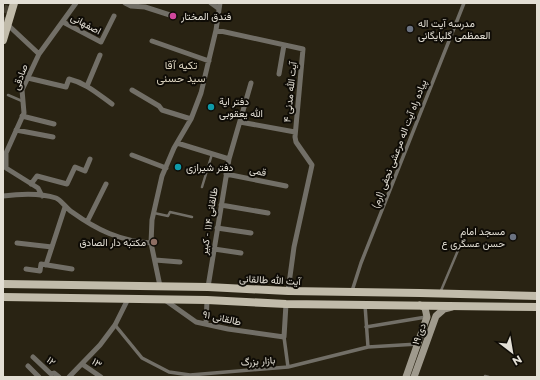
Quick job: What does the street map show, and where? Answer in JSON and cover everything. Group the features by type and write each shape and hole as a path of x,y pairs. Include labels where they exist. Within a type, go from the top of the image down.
{"main road":[{"path":"3,40 14,3"},
{"name":"آیت الله طالقانی","path":"3,284 208,287 288,292 440,293 537,296"},
{"path":"3,297 207,300 286,304 537,307"},
{"name":"۱۹ دی","path":"406,377 427,317 425,308 420,305"},
{"name":"۱۹ دی","path":"414,377 436,316 444,309 454,306"}],"street":[{"name":"صادقی","path":"42,196 38,188 6,168 6,153 24,113 22,90 39,54 76,3"},
{"path":"125,3 131,6 145,7 173,16"},
{"path":"160,286 151,243 152,220 162,176 177,143 191,119 201,93 216,30 219,5 211,3"},
{"name":"پیاده راه آیت اله مرعشی نجفی (ارم)","path":"352,292 361,263 464,3"},
{"name":"اصفهانی","path":"63,22 101,42 114,16"},
{"path":"8,25 39,54"},
{"path":"216,30 284,45 279,74"},
{"path":"152,40 209,61"},
{"name":"۴ آیت الله مدنی","path":"284,45 303,49 295,134"},
{"path":"87,86 100,55"},
{"path":"28,78 66,87 69,79 84,83 112,104"},
{"name":"طالقانی ۱۱۴ - کبیر","path":"208,287 229,159 251,83"},
{"path":"132,90 162,110 191,119"},
{"path":"22,116 54,124"},
{"path":"240,122 295,134 296,142 312,165 294,247 288,292"},
{"path":"16,130 52,137"},
{"path":"177,143 229,159"},
{"path":"132,155 166,168"},
{"path":"31,184 37,176 67,184 75,167 85,171 90,159"},
{"name":"قمی","path":"226,174 286,186"},
{"path":"87,222 106,184"},
{"path":"3,196 18,194 57,198 66,207 87,222 112,235 126,240 151,243"},
{"path":"221,205 268,213"},
{"path":"46,265 66,207"},
{"path":"217,228 250,233"},
{"path":"17,243 52,247"},
{"path":"214,249 241,253"},
{"path":"155,260 180,262"},
{"path":"26,269 40,271 41,264 72,270"},
{"path":"69,377 100,345 116,325 128,299"},
{"name":"طالقانی ۹۱","path":"162,299 196,322 228,329 284,337"},
{"path":"206,324 207,300"},
{"path":"286,304 284,337 288,367"},
{"path":"365,305 368,347"},
{"path":"366,327 427,317"},
{"name":"بازار بزرگ","path":"116,325 142,358 169,372 190,375 288,367 368,347 418,344"},
{"name":"۱۲","path":"33,357 51,374 54,373 59,377"},
{"name":"۱۳","path":"82,364 101,377"},
{"path":"28,366 39,377"}],"lane":[{"path":"8,96 22,101"},
{"path":"202,187 212,154"},
{"path":"154,213 168,216 170,212 192,217"},
{"path":"440,293 459,248"},
{"path":"485,376 489,377"}],"tunnel":[{"path":"3,25 10,3"}],"place":[{"name":"فندق المختار","path":"173,16"},
{"name":"مدرسه آیت اله العمظمی گلپایگانی","path":"410,29"},
{"name":"دفتر ایة الله یعقوبی","path":"211,107"},
{"name":"دفتر شیرازی","path":"178,167"},
{"name":"مسجد امام حسن عسگری ع","path":"513,237"},
{"name":"مکتبه دار الصادق","path":"154,242"}],"district":[{"name":"تکیه آقا سید حسنی","path":"181,71"}]}
